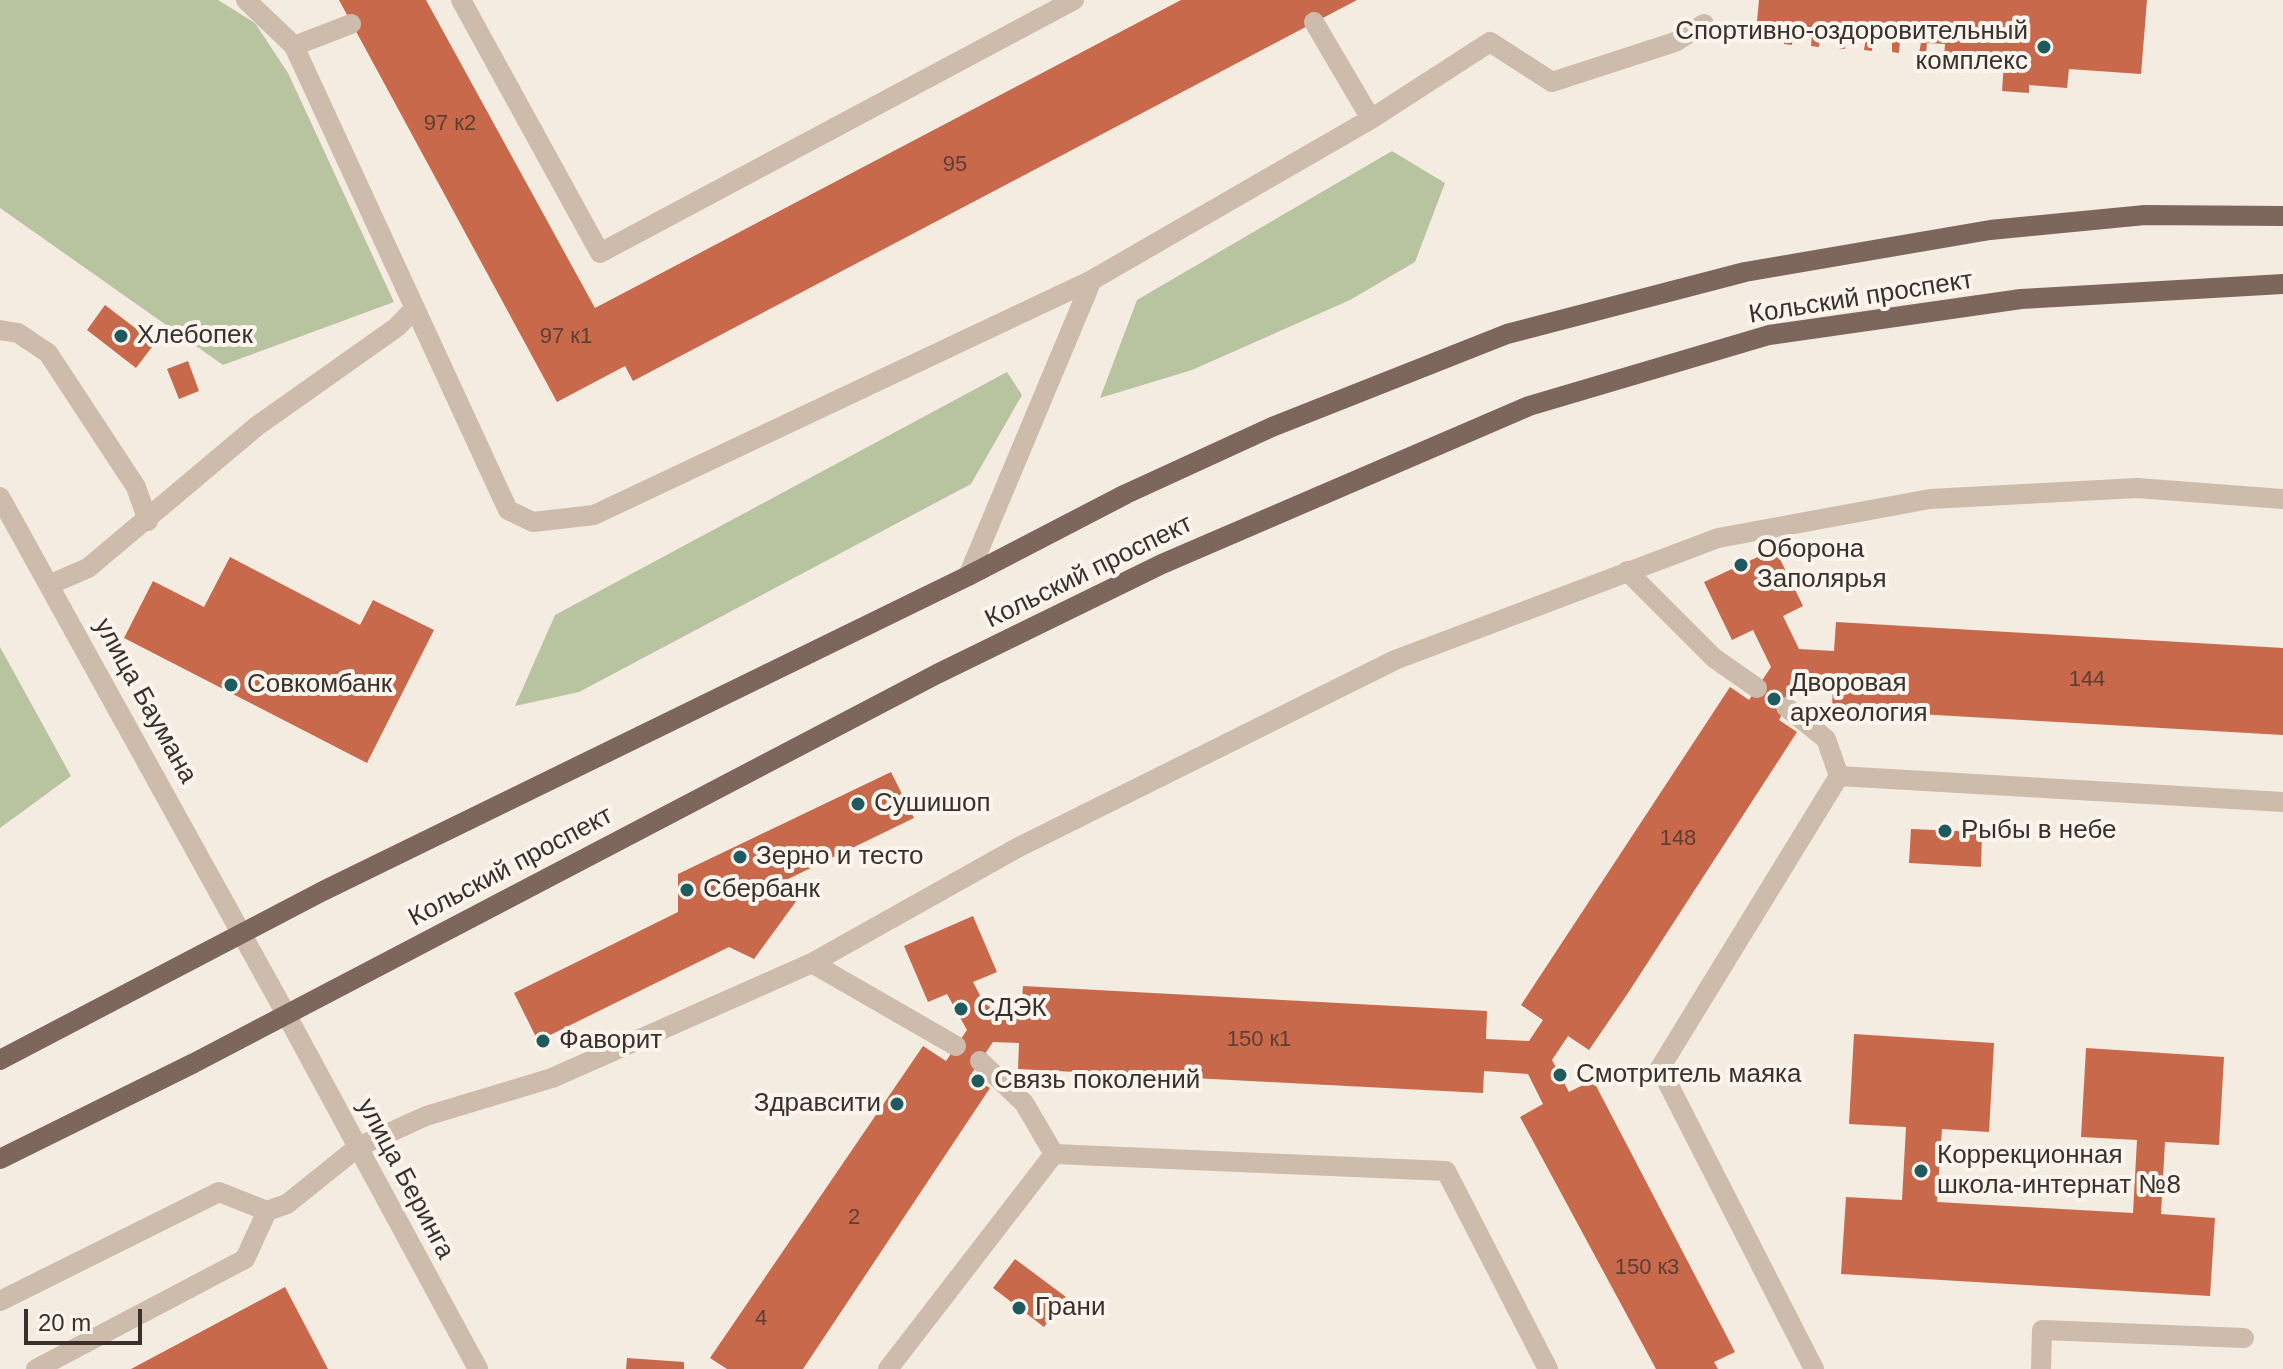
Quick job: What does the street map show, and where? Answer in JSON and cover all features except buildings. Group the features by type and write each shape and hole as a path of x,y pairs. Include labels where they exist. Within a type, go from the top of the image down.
{"main road":[{"name":"Кольский проспект","path":"0,1060 242,932 968,576 1126,494 1272,427 1507,334 1745,272 1990,230 2145,215 2283,216"},
{"name":"Кольский проспект","path":"0,1159 286,1014 909,689 1148,570 1529,406 1769,335 2021,299 2283,284"}],"street":[{"path":"246,0 294,46 508,510 533,522 594,515 1092,280 1371,119 1490,42 1552,82 1675,42 1704,24"},
{"path":"461,0 600,253 1074,0"},
{"path":"1314,22 1371,119"},
{"path":"294,46 351,24"},
{"path":"968,576 1092,280"},
{"path":"51,584 88,568 148,521 191,479 257,426 397,327 415,308"},
{"path":"0,330 18,333 48,353 136,487 148,521"},
{"path":"0,1301 219,1192 267,1211 287,1204 358,1147 426,1116 552,1078 812,963 1017,848 1395,660 1718,538 1930,499 2137,488 2283,499"},
{"name":"улица Баумана","path":"0,497 51,584 286,1014"},
{"path":"1627,571 1714,658 1757,688"},
{"path":"1786,707 1826,739 1839,776"},
{"path":"1839,776 2283,802"},
{"path":"1814,1369 1660,1068 1839,776"},
{"path":"812,963 956,1046"},
{"name":"улица Беринга","path":"286,1014 478,1369"},
{"path":"980,1061 1024,1103 1054,1154"},
{"path":"888,1369 1054,1154"},
{"path":"1054,1154 1446,1171 1548,1369"},
{"path":"36,1369 245,1259 267,1211"},
{"path":"2041,1369 2042,1330 2244,1338"}],"green space":[{"path":"0,0 218,0 255,23 288,73 394,302 223,365 0,208"},
{"path":"1392,151 1445,183 1415,262 1350,300 1192,370 1100,398 1137,300"},
{"path":"1007,372 1022,395 971,484 579,692 515,706 555,615"},
{"path":"0,647 71,776 0,828"}],"place":[{"name":"Спортивно-оздоровительный комплекс","path":"2044,47"},
{"name":"Хлебопек","path":"121,336"},
{"name":"Оборона Заполярья","path":"1741,565"},
{"name":"Совкомбанк","path":"231,685"},
{"name":"Дворовая археология","path":"1774,699"},
{"name":"Сушишоп","path":"858,804"},
{"name":"Рыбы в небе","path":"1945,831"},
{"name":"Зерно и тесто","path":"740,857"},
{"name":"Сбербанк","path":"687,890"},
{"name":"СДЭК","path":"961,1009"},
{"name":"Фаворит","path":"543,1041"},
{"name":"Смотритель маяка","path":"1560,1075"},
{"name":"Связь поколений","path":"978,1081"},
{"name":"Здравсити","path":"897,1104"},
{"name":"Коррекционная школа-интернат №8","path":"1921,1171"},
{"name":"Грани","path":"1019,1308"}]}
